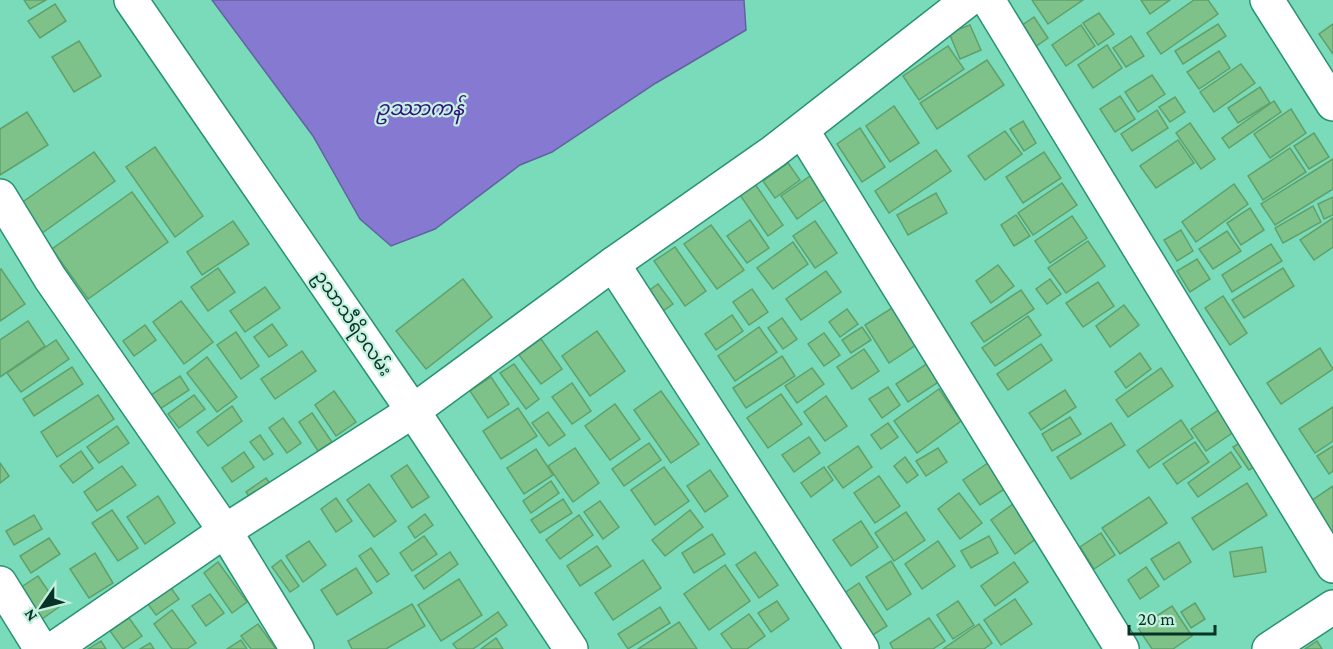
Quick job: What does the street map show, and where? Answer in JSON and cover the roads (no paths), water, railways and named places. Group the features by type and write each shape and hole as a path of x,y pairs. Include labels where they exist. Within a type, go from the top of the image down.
{"street":[{"name":"ဥသာသီရိ၁လမ်း","path":"131,0 413,411 572,649"},
{"path":"53,649 225,531 413,411 613,264 802,130 968,0"},
{"path":"988,0 1333,566"},
{"path":"1267,0 1333,104"},
{"path":"802,130 1122,649"},
{"path":"0,196 50,278 225,531 297,649"},
{"path":"613,264 862,649"},
{"path":"0,583 41,649"},
{"path":"1269,649 1333,607"}],"water":[{"name":"ဥဿာကန်","path":"212,0 744,0 746,30 656,83 552,152 520,165 435,229 391,246 360,219 313,136"}]}
